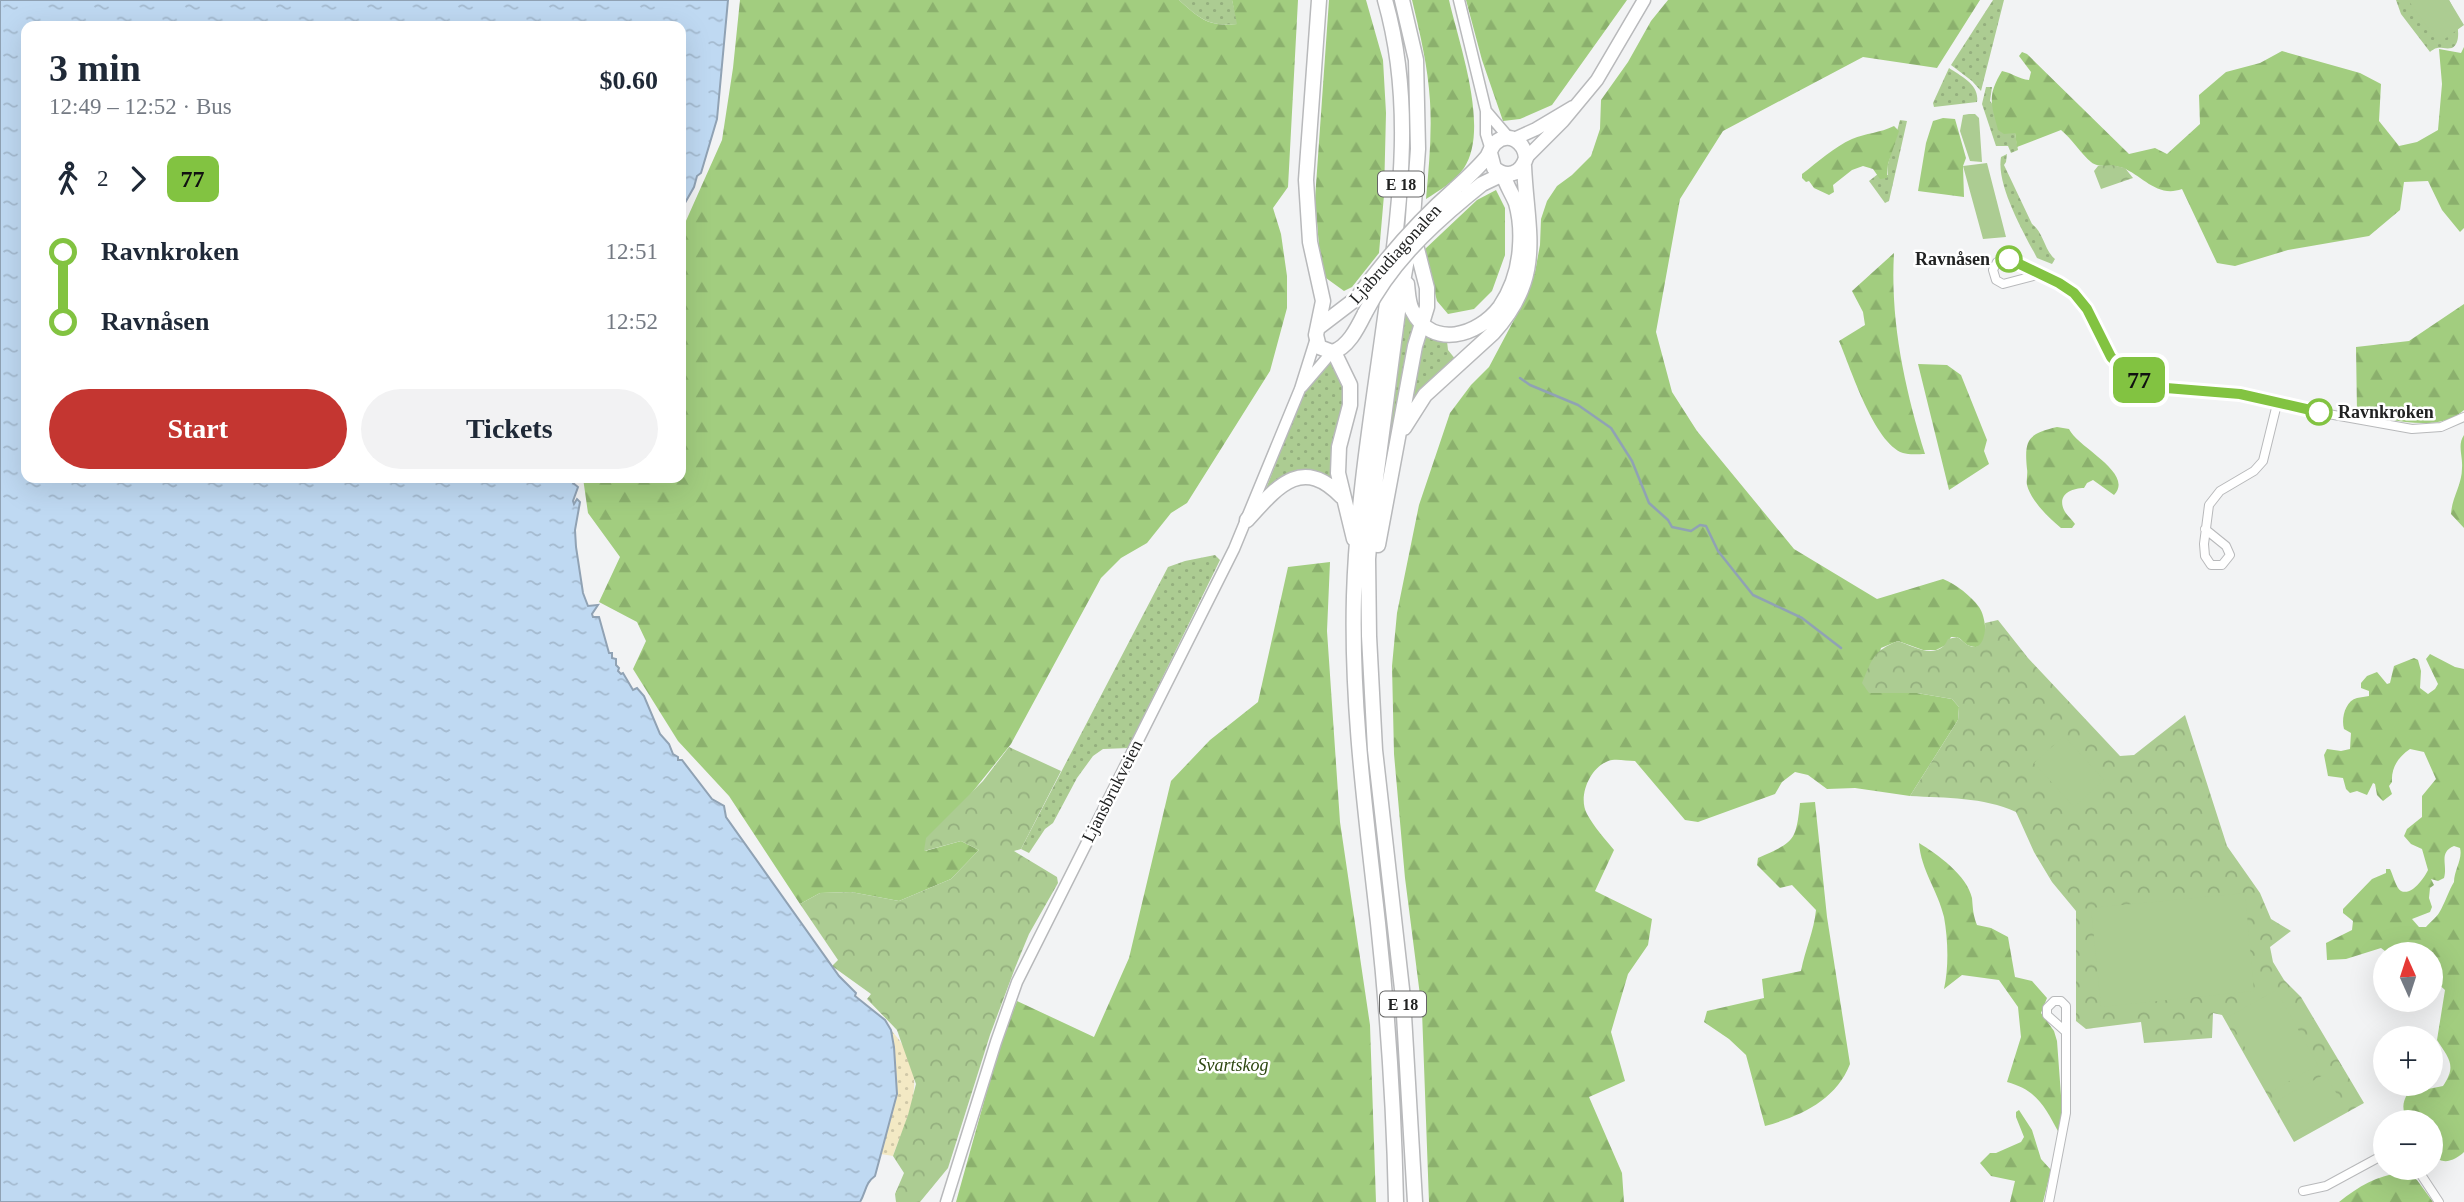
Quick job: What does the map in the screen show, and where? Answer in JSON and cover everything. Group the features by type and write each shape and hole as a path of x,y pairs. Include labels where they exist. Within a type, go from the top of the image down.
{"highway":[{"path":"1319,0 1306,180 1310,242 1323,301 1321,329"},
{"name":"E 18","path":"1385,0 1402,85 1403,171 1365,464 1353,630 1356,714 1385,999 1396,1202"},
{"name":"E 18","path":"1402,0 1416,60 1419,112 1412,231 1399,304 1369,544 1372,712 1403,998 1415,1202"},
{"name":"E 18","path":"1398,443 1411,415 1425,395 1493,333 1518,296 1530,247 1524,146 1511,138 1496,142 1490,151"},
{"path":"1422,324 1437,334 1451,336 1467,333 1490,317 1507,294 1518,261 1520,233 1516,204 1503,174 1494,168 1490,151"},
{"name":"Ljabrudiagonalen","path":"1337,349 1365,313 1383,282 1460,193 1490,151"},
{"name":"E 18","path":"1503,174 1515,173 1525,162"},
{"name":"Ljabrudiagonalen","path":"1321,329 1357,298 1372,275 1405,236 1460,193 1503,174"},
{"name":"E 18","path":"1370,605 1383,510 1415,346 1428,297 1412,231"},
{"name":"E 18","path":"1406,276 1410,304 1422,324"},
{"name":"E 18","path":"1335,322 1343,327 1346,334 1337,349 1323,350 1321,329 1335,322"},
{"name":"E 18","path":"1337,349 1350,385 1350,405 1341,435 1338,460 1342,497 1357,547"},
{"path":"1247,520 1270,494 1286,481 1295,478 1305,476 1321,480 1332,486 1342,497"}],"main road":[{"path":"1459,0 1486,111 1486,134 1490,151"},
{"path":"1525,162 1605,68 1644,0"},
{"path":"1486,111 1511,138 1535,129 1576,105"},
{"name":"Ljansbrukveien","path":"946,1202 974,1108 1017,982 1230,557 1300,389 1321,329"},
{"name":"Ljansbrukveien","path":"1300,389 1337,349"}],"street":[{"path":"2041,274 2003,284 1996,280 1993,270 1997,262 2009,259 2041,274 2059,283 2087,309 2106,350 2119,367 2135,379 2166,388 2240,394 2277,404 2412,429 2441,427 2464,417"},
{"path":"2206,529 2207,510 2213,498 2254,471 2263,461 2277,404"},
{"path":"2049,1202 2066,1119 2068,1087 2065,1031"},
{"path":"2303,1191 2326,1186 2373,1161"},
{"path":"2425,1180 2439,1202"}],"green space":[{"path":"740,0 1179,0 1205,20 1227,25 1237,24 1232,0 1298,0 1288,187 1273,208 1281,234 1287,276 1287,308 1270,371 1187,503 1171,513 1147,543 1121,558 1101,578 1011,744 925,851 961,841 979,850 951,879 899,901 851,892 820,893 800,904 729,796 678,741 633,669 646,641 637,622 599,602 620,557 588,513 584,483 686,483 686,221 722,140"},
{"path":"1179,0 1232,0 1238,24 1212,23"},
{"path":"1329,0 1366,0 1383,60 1386,113 1379,253 1352,287 1344,291 1326,278 1320,258 1315,199"},
{"path":"1412,0 1449,0 1465,62 1473,109 1471,151 1464,168 1451,182 1426,199 1430,101 1426,63"},
{"path":"1466,0 1627,0 1552,105 1520,119 1503,121 1482,60"},
{"path":"1668,0 1980,0 1937,68 1863,57 1723,131 1680,199 1656,332 1672,392 1697,431 1794,549 1877,599 1943,579 1948,581 1979,607 1984,618 1984,640 1982,645 1977,647 1968,645 1957,637 1951,637 1946,645 1936,650 1923,650 1898,641 1881,648 1869,693 1917,693 1952,699 1959,707 1958,720 1910,796 1855,788 1827,789 1808,775 1795,772 1782,782 1775,794 1698,822 1685,820 1635,761 1612,760 1604,763 1592,774 1585,790 1584,807 1593,824 1614,850 1595,891 1652,919 1648,945 1628,974 1611,1032 1625,1081 1589,1097 1622,1173 1624,1202 1429,1202 1422,1011 1405,878 1394,754 1392,666 1397,613 1419,505 1450,413 1489,367 1524,301 1535,272 1541,219 1547,201 1557,186 1591,156 1600,129 1601,100 1628,62 1651,21"},
{"path":"1993,0 2004,0 1981,91 1951,65"},
{"path":"2396,0 2449,0 2458,26 2456,45 2452,48 2436,48 2430,52 2401,14"},
{"path":"2408,0 2449,0 2464,25 2439,43"},
{"path":"2464,47 2464,228 2460,232 2442,210 2428,181 2404,182 2400,210 2369,236 2288,250 2235,266 2217,263 2182,189 2165,191 2123,168 2094,164 2061,130 2017,147 2015,133 2004,134 1998,130 1992,106 1994,87 2002,71 2029,80 2031,72 2019,56 2022,52 2129,154 2155,148 2167,154 2200,124 2199,95 2226,72 2260,63 2282,51 2360,73 2381,84 2379,121 2399,146 2417,142 2438,130 2442,84 2439,49 2461,53"},
{"path":"1949,68 1973,86 1977,102 1934,107 1933,103"},
{"path":"1986,87 1992,87 1990,101 2015,133 2018,150 2011,153 2008,146 1996,146 1982,104"},
{"path":"1975,114 1979,118 1982,162 1970,161 1960,131 1963,115"},
{"path":"1955,119 1966,158 1963,166 1964,197 1918,191 1926,143 1933,121"},
{"path":"1900,120 1907,121 1889,201 1885,203 1869,181 1878,174 1888,175 1888,164"},
{"path":"1894,126 1899,131 1888,164 1887,178 1880,179 1873,169 1863,166 1852,170 1833,185 1834,192 1829,195 1802,178 1802,174 1845,142"},
{"path":"2007,154 2004,165 2032,224 2055,259 2052,264 2037,258 2012,209 2001,168 2001,157"},
{"path":"1987,163 2006,237 1983,239 1963,166"},
{"path":"2098,166 2125,168 2133,178 2101,189 2094,171"},
{"path":"1496,190 1505,208 1505,255 1492,291 1474,309 1448,314 1437,301 1424,250 1477,200"},
{"path":"1894,253 1894,304 1900,355 1925,454 1903,453 1882,435 1865,404 1839,341 1865,325 1863,312 1852,291"},
{"path":"2464,304 2464,410 2453,417 2427,423 2397,421 2357,412 2356,347 2409,341"},
{"path":"1403,306 1417,326 1384,467"},
{"path":"1422,331 1447,341 1448,350 1456,360 1409,408"},
{"path":"1329,362 1339,371 1346,392 1334,481 1322,475 1265,491 1306,388"},
{"path":"1918,364 1947,365 1961,375 1987,440 1984,451 1989,464 1949,490"},
{"path":"2057,427 2069,429 2117,478 2118,487 2114,495 2093,480 2084,488 2066,493 2062,505 2075,524 2072,528 2061,528 2051,519 2036,503 2027,485 2026,451 2030,439 2040,432"},
{"path":"2464,435 2464,528 2451,514 2462,474 2461,447"},
{"path":"1215,555 1220,560 1128,748 1103,749 1093,756 1077,778 1053,823 1045,829 1029,853 1021,849 1168,567"},
{"name":"Svartskog","path":"1330,562 1327,631 1340,822 1370,1025 1376,1202 956,1202 998,1051 1017,1001 1094,1037 1129,958 1171,781 1210,740 1258,702 1288,567"},
{"path":"1998,620 2028,658 2120,756 2134,755 2185,715 2227,846 2260,893 2271,919 2291,931 2270,947 2273,962 2284,980 2301,997 2364,1103 2294,1142 2222,1015 2213,1013 2212,1038 2144,1043 2141,1022 2086,1029 2076,1021 2076,911 2052,882 2034,852 2016,812 1991,803 1910,796 1958,720 1959,707 1952,699 1917,693 1869,693 1862,683 1878,652 1898,641 1932,651 1944,646 1948,639 1957,637 1971,647 1976,647 1984,637 1985,623"},
{"path":"2430,654 2464,669 2464,1152 2454,1159 2443,1161 2443,1110 2403,1110 2403,1107 2406,1096 2443,1096 2443,1086 2450,1073 2450,1062 2443,1049 2443,1026 2439,1026 2445,990 2443,942 2373,942 2373,951 2346,959 2327,960 2326,943 2352,930 2353,921 2343,913 2343,909 2372,879 2390,869 2398,887 2405,892 2417,885 2428,870 2422,849 2411,844 2404,836 2407,829 2422,817 2422,796 2436,779 2424,752 2410,749 2396,763 2389,786 2392,794 2383,801 2377,795 2373,783 2367,795 2357,791 2350,793 2343,778 2328,776 2324,755 2327,749 2350,749 2351,733 2344,729 2343,720 2349,703 2369,696 2369,691 2361,688 2361,683 2367,676 2377,672 2387,684 2390,683 2394,666 2414,658 2418,660 2421,671 2420,688 2428,694 2435,689 2438,684 2426,659","holes":["2454,846 2460,848 2454,882 2441,909 2426,927 2419,927 2412,919 2430,912 2430,888 2434,885 2431,879 2438,881 2444,878 2446,852"]},
{"path":"2064,736 2104,780 2074,807 2034,763"},
{"path":"1009,747 1061,771 1021,849 1014,851 1057,877 1058,883 1029,934 1015,968 990,1035 948,1168 920,1202 896,1202 895,1194 904,1173 893,1156 916,1084 897,1030 867,999 871,994 832,966 838,960 800,904 820,893 851,892 899,901 951,879 979,850 961,841 924,851 926,838 983,781"},
{"path":"1815,802 1827,917 1850,1064 1836,1087 1816,1105 1765,1126 1746,1055 1704,1022 1707,1011 1764,998 1762,979 1801,971 1816,910 1792,885 1780,888 1757,865 1758,858 1791,839 1797,826 1800,803"},
{"path":"1919,843 1942,859 1964,881 1972,898 1977,925 1991,928 2008,937 2015,977 2032,981 2047,998 2041,1013 2054,1031 2057,1041 2062,1109 2059,1133 2033,1095 2007,1082 2021,1037 2018,1007 1999,980 1962,975 1944,989 1947,953 1944,917 1923,862"},
{"path":"2245,893 2254,991 2101,1007 2091,908"},
{"path":"2276,990 2318,1065 2270,1092 2228,1017"},
{"path":"2325,1074 2345,1108 2294,1137 2275,1102"},
{"path":"2019,1110 2032,1130 2041,1159 2051,1170 2043,1202 2010,1202 2015,1181 1991,1176 1980,1163 1990,1153 2021,1142 2024,1137 2016,1117"},
{"path":"2417,1180 2433,1202 2339,1202 2368,1182"}],"sand":[{"path":"891,1030 911,1062 914,1077 911,1107 893,1156 881,1154 897,1094"}],"water":[{"path":"0,0 728,0 717,119 701,173 697,176 686,201 686,21 21,21 21,483 573,483 578,487 573,501 574,504 577,499 580,502 575,530 583,593 588,606 598,605 592,614 593,617 599,617 609,653 616,659 618,671 623,673 633,690 637,688 644,696 660,734 673,754 678,760 682,760 712,799 724,806 726,817 839,976 856,993 855,996 885,1020 891,1030 897,1094 875,1176 867,1185 860,1202 0,1202"}],"waterway":[{"path":"1520,378 1530,385 1578,405 1611,428 1632,461 1649,503 1672,527 1691,531 1700,525 1706,526 1718,551 1753,595 1802,618 1841,648"}],"bus line":[{"name":"77","path":"2009,259 2074,293 2087,309 2115,363 2141,382 2166,388 2240,394 2319,412"}],"place":[{"name":"Ravnåsen","path":"2009,259"},
{"name":"Ravnkroken","path":"2319,412"}]}
